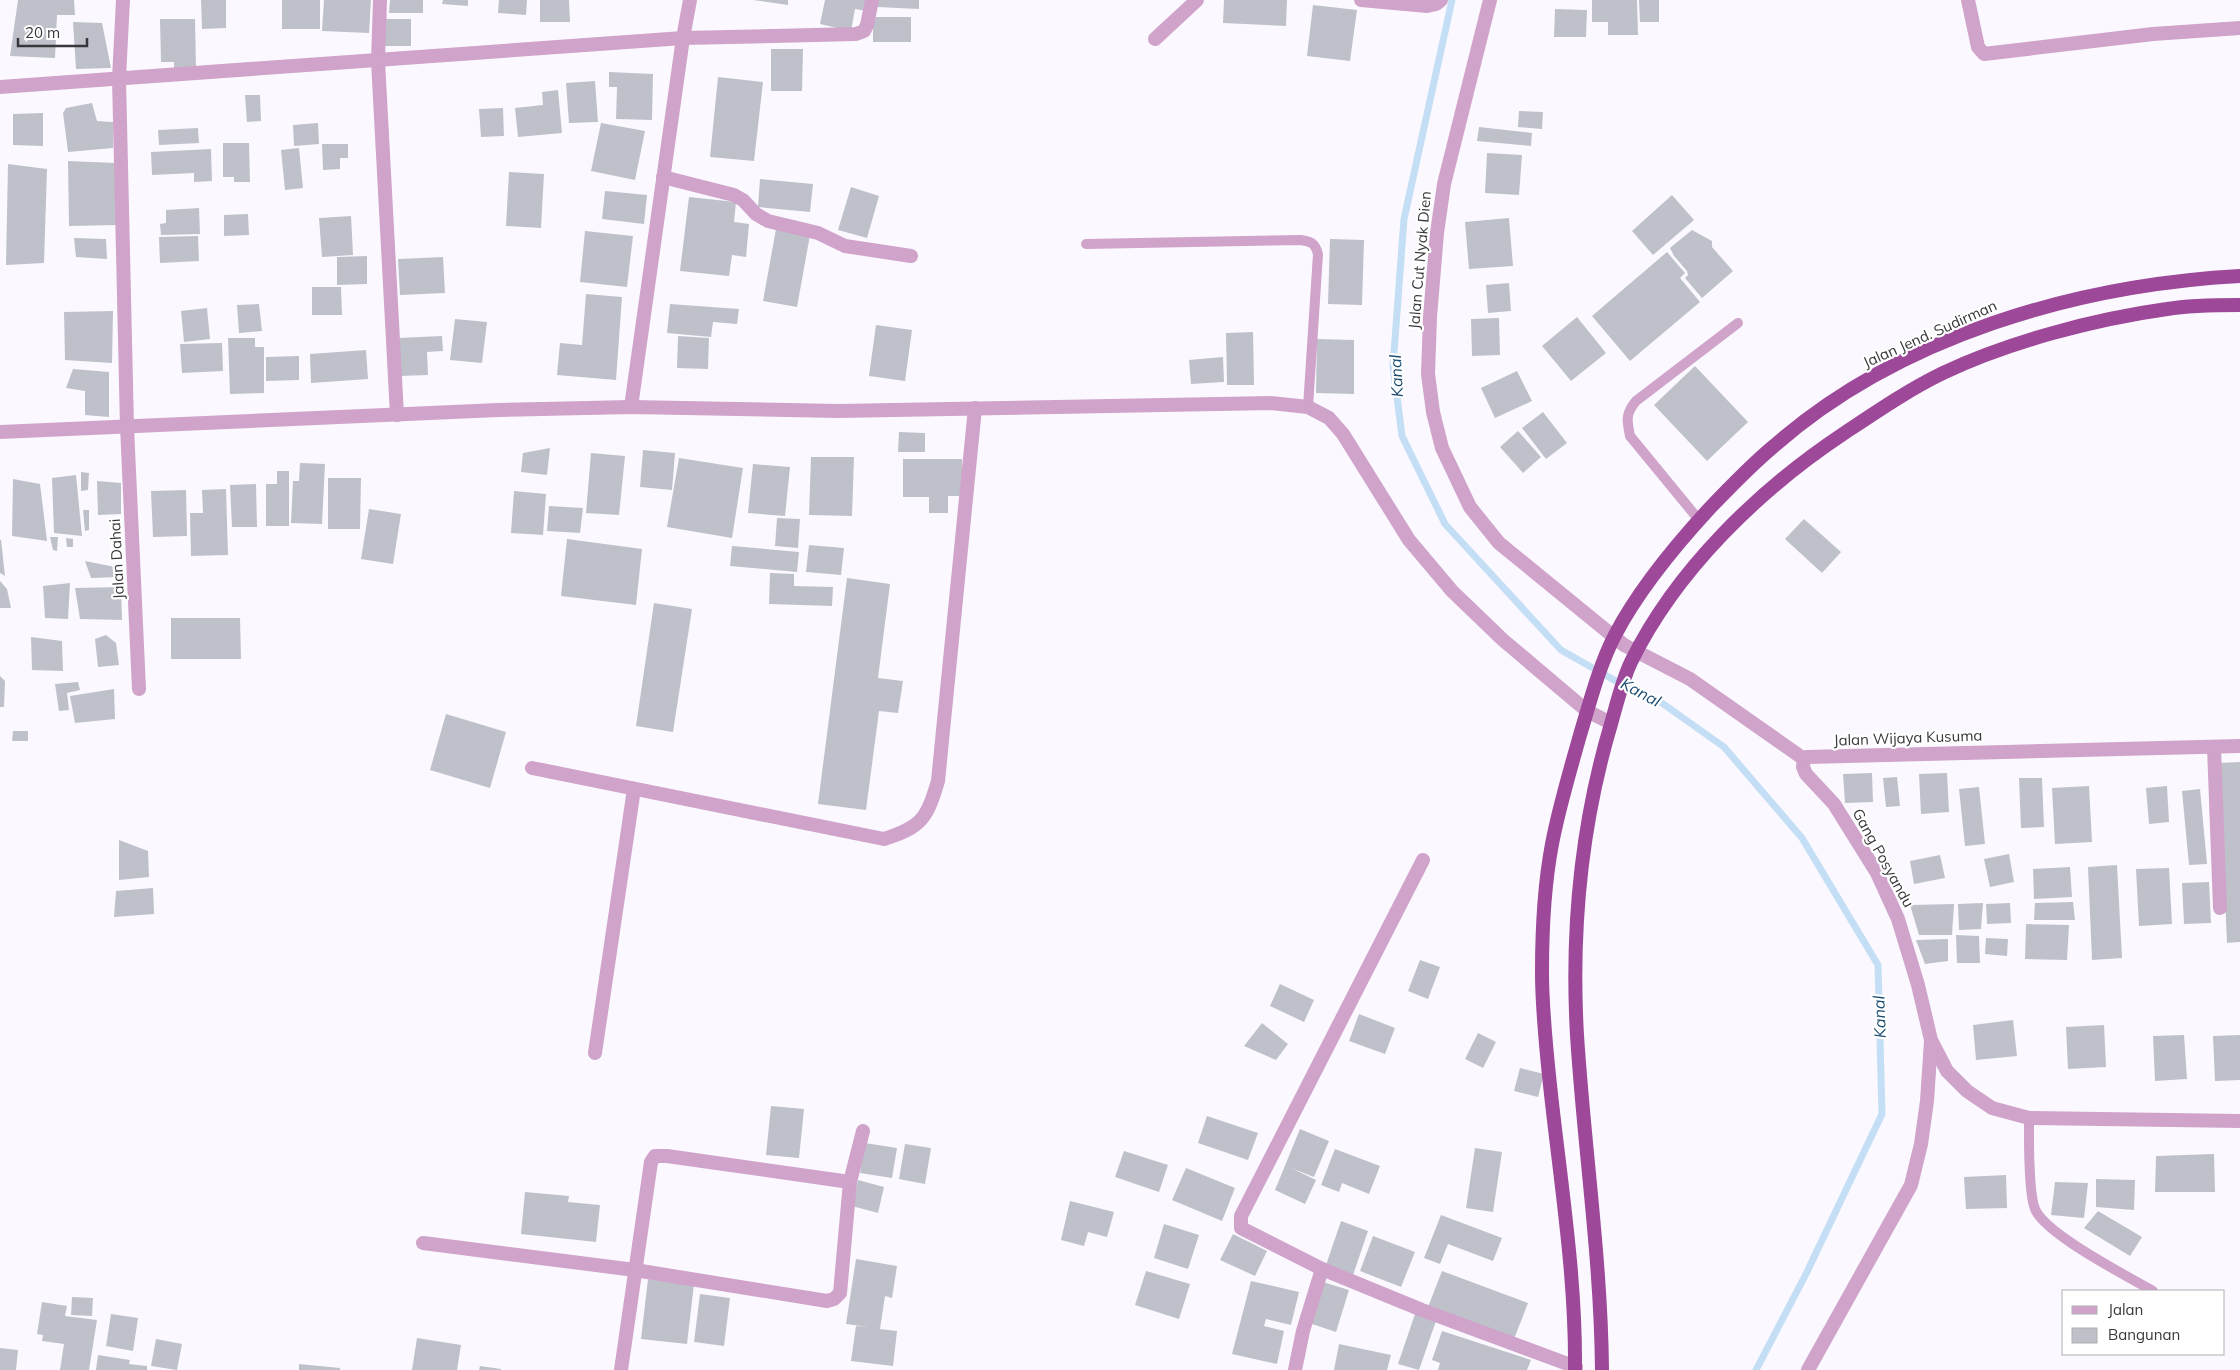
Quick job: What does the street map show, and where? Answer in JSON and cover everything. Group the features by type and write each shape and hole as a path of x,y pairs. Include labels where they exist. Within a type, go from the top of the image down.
{"highway":[{"name":"Jalan Jend. Sudirman","path":"1575,1368 1572,1293 1545,1036 1542,973 1545,898 1552,847 1564,795 1587,711 1613,637 1654,573 1732,485 1775,444 1824,407 1865,382 1950,340 2020,313 2114,290 2161,283 2240,276"},
{"path":"1602,1370 1599,1290 1577,1033 1577,912 1582,858 1599,762 1629,665 1637,650 1662,611 1693,570 1725,532 1763,494 1814,454 1893,400 1945,372 2010,347 2073,328 2168,308 2240,304"}],"street":[{"name":"Jalan Dahai","path":"123,0 119,78 127,427 138,689"},
{"path":"380,0 378,61 397,415"},
{"path":"631,407 682,38 690,0"},
{"path":"0,87 682,38 856,34 864,31 867,25 872,0"},
{"path":"1155,39 1197,0"},
{"path":"1361,0 1427,6 1436,4 1441,0"},
{"name":"Jalan Cut Nyak Dien","path":"1490,0 1464,100 1440,206 1430,317 1428,374 1433,412 1442,448 1470,506 1499,542 1613,637"},
{"path":"1968,0 1978,47 1984,54 2153,34 2240,28"},
{"path":"663,177 734,195 743,200 756,214 768,221 818,233 845,246 911,256"},
{"path":"0,432 631,407 839,411 1271,403 1308,407 1328,418 1343,434 1409,540 1452,590 1503,640 1587,711 1611,723"},
{"path":"532,768 884,839 908,831 923,818 931,804 938,781 975,408"},
{"path":"1613,637 1697,683 1804,759"},
{"name":"Jalan Wijaya Kusuma","path":"1804,759 1807,757 2240,746"},
{"path":"2214,747 2220,908"},
{"name":"Gang Posyandu","path":"1804,759 1803,767 1806,774 1834,804 1854,835 1877,873 1898,919 1918,985 1931,1040"},
{"path":"595,1053 634,789"},
{"path":"1423,860 1240,1222 1241,1228 1322,1269 1422,1310 1575,1368"},
{"path":"1931,1040 1947,1071 1967,1091 1992,1108 2028,1118 2240,1121"},
{"path":"1808,1370 1911,1185 1921,1144 1927,1101 1931,1040"},
{"path":"423,1243 635,1270 827,1301 834,1299 840,1293 850,1182 863,1131"},
{"path":"621,1370 651,1162 655,1156 667,1156 850,1182"},
{"path":"1294,1370 1303,1331 1322,1269"}],"lane":[{"path":"1086,244 1301,240 1311,242 1316,246 1318,254 1308,407"},
{"path":"1699,520 1630,436 1627,422 1628,410 1636,401 1738,323"},
{"path":"2028,1118 2034,1209 2042,1220 2062,1236 2150,1290"}],"building":[{"path":"18,0 74,0 75,15 57,15 55,58 10,56"},
{"path":"201,0 226,0 226,28 202,29"},
{"path":"282,0 320,0 320,29 282,29"},
{"path":"324,0 371,0 369,33 322,31"},
{"path":"390,0 423,0 423,13 389,13"},
{"path":"443,0 468,0 468,6 442,4"},
{"path":"499,0 527,0 526,15 498,13"},
{"path":"540,0 569,0 570,22 540,22"},
{"path":"753,0 788,0 788,5"},
{"path":"825,0 869,0 867,11 855,9 851,31 820,24"},
{"path":"877,0 919,0 919,9 877,7"},
{"path":"1224,0 1287,0 1286,26 1223,23"},
{"path":"1592,0 1637,0 1638,35 1608,35 1608,22 1592,22"},
{"path":"1639,0 1659,0 1659,22 1640,22"},
{"path":"1313,5 1357,10 1350,61 1307,56"},
{"path":"1555,9 1587,10 1586,37 1554,37"},
{"path":"873,17 911,17 911,42 873,42"},
{"path":"160,19 195,19 196,68 174,69 174,62 161,62"},
{"path":"385,19 411,19 411,46 385,46"},
{"path":"73,22 102,23 111,68 76,69"},
{"path":"771,49 803,49 802,91 771,91"},
{"path":"609,72 653,74 652,120 616,119 617,87 609,87"},
{"path":"718,77 763,82 754,161 710,157"},
{"path":"595,81 598,122 569,123 566,83"},
{"path":"558,90 562,133 518,137 515,108 543,105 542,92"},
{"path":"245,95 260,95 261,121 247,122"},
{"path":"92,103 97,121 113,122 113,148 68,152 63,113 66,108"},
{"path":"503,108 504,136 481,137 479,109"},
{"path":"1519,111 1543,112 1542,129 1518,127"},
{"path":"43,113 43,146 13,145 13,114"},
{"path":"318,123 319,144 294,146 293,125"},
{"path":"601,123 645,131 635,180 591,171"},
{"path":"1479,127 1532,133 1531,146 1477,141"},
{"path":"198,128 199,143 159,145 158,130"},
{"path":"223,143 249,143 250,182 234,182 234,177 223,177"},
{"path":"322,144 348,144 348,158 340,158 340,169 323,170"},
{"path":"299,148 303,188 285,190 281,150"},
{"path":"211,149 212,181 194,182 194,173 152,175 151,152"},
{"path":"1487,153 1522,155 1519,195 1485,193"},
{"path":"68,161 116,163 117,225 69,226"},
{"path":"8,164 47,169 44,263 6,265"},
{"path":"509,172 544,174 541,228 506,226"},
{"path":"760,179 813,184 810,212 758,207"},
{"path":"851,187 879,196 867,238 838,230"},
{"path":"605,191 647,195 644,224 602,219"},
{"path":"1672,195 1694,220 1653,255 1632,231"},
{"path":"689,197 736,202 734,222 749,224 746,257 732,255 729,276 680,271"},
{"path":"199,208 200,234 161,235 160,224 166,223 166,210"},
{"path":"248,214 249,235 224,236 224,215"},
{"path":"351,216 353,255 322,257 319,218"},
{"path":"1509,218 1513,266 1469,269 1465,222"},
{"path":"776,229 810,235 797,307 763,301"},
{"path":"1692,230 1712,241 1712,247 1733,271 1702,298 1685,278 1688,275 1687,271 1674,256 1670,248"},
{"path":"585,231 633,236 627,287 580,282"},
{"path":"198,236 199,261 160,263 159,237"},
{"path":"74,238 106,239 107,259 76,257"},
{"path":"1330,239 1364,240 1362,305 1328,304"},
{"path":"1667,252 1685,273 1680,278 1700,302 1630,361 1592,316"},
{"path":"367,256 367,284 337,285 337,257"},
{"path":"443,257 445,293 400,295 398,259"},
{"path":"1509,283 1511,311 1488,313 1486,285"},
{"path":"312,287 341,287 342,315 312,315"},
{"path":"586,294 622,297 616,380 557,375 560,343 582,345"},
{"path":"259,304 262,331 239,333 237,305"},
{"path":"670,304 739,309 737,324 713,322 711,337 667,333"},
{"path":"207,308 210,339 184,342 181,311"},
{"path":"113,311 112,363 65,360 64,312"},
{"path":"1577,317 1606,353 1571,381 1542,346"},
{"path":"1499,318 1500,355 1472,356 1471,319"},
{"path":"455,319 487,322 482,363 450,360"},
{"path":"876,325 912,330 905,381 869,376"},
{"path":"1253,332 1254,385 1227,385 1226,333"},
{"path":"442,336 443,351 427,352 428,375 399,376 397,338"},
{"path":"678,336 709,338 708,369 677,368"},
{"path":"228,338 255,338 255,347 264,347 264,393 230,394"},
{"path":"1317,339 1354,340 1354,394 1316,393"},
{"path":"222,343 223,371 182,373 180,344"},
{"path":"366,350 368,379 311,383 310,354"},
{"path":"299,356 299,380 266,381 266,357"},
{"path":"1223,357 1224,382 1191,384 1189,360"},
{"path":"1695,366 1748,422 1707,461 1654,405"},
{"path":"73,369 109,372 109,417 85,415 85,391 66,388"},
{"path":"1517,371 1532,401 1495,418 1481,388"},
{"path":"1543,412 1567,443 1546,459 1522,428"},
{"path":"1518,431 1541,457 1523,473 1500,447"},
{"path":"899,432 925,433 925,452 898,452"},
{"path":"550,448 547,475 521,472 523,453"},
{"path":"643,450 675,453 672,490 640,487"},
{"path":"591,453 625,456 619,515 586,513"},
{"path":"811,457 854,457 852,516 809,515"},
{"path":"679,458 743,468 732,538 667,527"},
{"path":"903,459 962,459 962,496 948,496 948,513 929,513 929,497 903,497"},
{"path":"300,463 325,464 322,524 291,523 293,481 299,481"},
{"path":"753,464 790,467 785,516 748,513"},
{"path":"277,471 289,471 289,526 266,526 266,484 277,484"},
{"path":"81,472 89,473 88,490 81,491"},
{"path":"76,475 82,536 54,533 52,478"},
{"path":"328,478 361,478 360,529 328,529"},
{"path":"13,479 40,484 47,541 12,536"},
{"path":"97,481 121,483 121,514 98,515"},
{"path":"256,484 257,527 232,527 230,485"},
{"path":"226,489 228,555 191,556 190,513 203,513 202,490"},
{"path":"186,490 187,536 153,537 151,491"},
{"path":"514,491 546,494 543,535 511,533"},
{"path":"549,506 583,508 580,533 547,531"},
{"path":"369,509 401,514 393,564 361,559"},
{"path":"83,510 89,510 89,530 85,531"},
{"path":"777,518 800,519 798,548 775,546"},
{"path":"1804,519 1841,552 1822,573 1785,539"},
{"path":"50,537 58,537 57,551 53,550"},
{"path":"66,538 73,539 73,547 67,547"},
{"path":"567,539 642,549 636,605 561,596"},
{"path":"1,540 5,576 0,573"},
{"path":"809,545 844,548 841,575 806,572"},
{"path":"732,546 799,552 797,572 730,566"},
{"path":"85,561 115,567 120,577 91,578"},
{"path":"770,573 794,574 794,586 833,587 832,606 769,604"},
{"path":"847,578 890,584 878,678 903,681 898,713 879,711 866,810 818,804"},
{"path":"0,581 7,589 11,608 0,608"},
{"path":"70,583 68,619 45,618 43,586"},
{"path":"121,587 122,620 80,619 75,588"},
{"path":"654,603 692,609 673,732 636,726"},
{"path":"171,618 240,618 241,659 171,659"},
{"path":"106,635 116,643 119,665 98,667 95,639"},
{"path":"31,637 62,641 63,671 32,670"},
{"path":"0,676 5,681 4,707 0,707"},
{"path":"78,682 80,690 67,693 69,710 59,711 55,684"},
{"path":"114,689 115,719 75,723 70,696"},
{"path":"446,714 506,732 490,788 430,770"},
{"path":"13,731 28,731 28,741 12,741"},
{"path":"2240,762 2240,942 2227,943 2219,763"},
{"path":"1872,773 1873,802 1845,803 1843,774"},
{"path":"1947,773 1949,812 1921,814 1919,774"},
{"path":"1897,777 1900,806 1886,807 1883,778"},
{"path":"2019,778 2042,778 2044,827 2021,828"},
{"path":"2089,786 2092,842 2055,844 2052,788"},
{"path":"2167,786 2169,822 2149,824 2146,788"},
{"path":"1979,787 1985,844 1965,846 1959,789"},
{"path":"2200,789 2207,864 2189,865 2182,791"},
{"path":"119,840 148,851 149,877 119,880"},
{"path":"2009,854 2014,882 1990,887 1984,859"},
{"path":"1940,855 1945,878 1914,884 1910,861"},
{"path":"2117,865 2122,958 2092,960 2088,867"},
{"path":"2070,867 2072,897 2034,899 2033,869"},
{"path":"2169,868 2172,924 2139,926 2136,869"},
{"path":"2209,882 2211,923 2184,924 2182,883"},
{"path":"153,888 154,914 114,917 116,891"},
{"path":"2073,902 2075,920 2034,920 2035,903"},
{"path":"1983,903 1981,929 1959,930 1958,904"},
{"path":"2010,903 2011,923 1987,924 1986,904"},
{"path":"1954,904 1952,935 1919,935 1910,905"},
{"path":"2026,924 2069,925 2067,960 2025,959"},
{"path":"1956,935 1979,936 1980,963 1957,963"},
{"path":"1986,938 2008,939 2007,956 1985,954"},
{"path":"1948,939 1948,961 1925,964 1916,940"},
{"path":"1420,960 1440,967 1428,999 1408,991"},
{"path":"1280,984 1314,1000 1304,1022 1270,1006"},
{"path":"1359,1014 1395,1028 1385,1054 1349,1041"},
{"path":"2013,1020 2017,1056 1976,1060 1973,1025"},
{"path":"1262,1023 1288,1044 1276,1060 1244,1046"},
{"path":"2104,1025 2106,1067 2068,1069 2066,1027"},
{"path":"1478,1033 1496,1042 1483,1068 1465,1059"},
{"path":"2184,1035 2187,1079 2155,1081 2153,1036"},
{"path":"2240,1035 2240,1080 2215,1081 2213,1036"},
{"path":"1520,1068 1544,1074 1538,1097 1514,1091"},
{"path":"771,1106 804,1109 799,1158 766,1155"},
{"path":"1207,1116 1258,1133 1248,1160 1198,1143"},
{"path":"1300,1129 1329,1141 1314,1177 1291,1168 1316,1180 1305,1204 1275,1190"},
{"path":"865,1143 897,1148 892,1178 860,1173"},
{"path":"905,1144 931,1148 925,1184 899,1179"},
{"path":"1475,1148 1502,1152 1493,1212 1466,1208"},
{"path":"1335,1149 1380,1166 1369,1194 1342,1183 1339,1192 1321,1185"},
{"path":"1124,1151 1168,1165 1159,1192 1115,1177"},
{"path":"2214,1154 2215,1192 2155,1192 2156,1156"},
{"path":"1186,1168 1235,1188 1222,1221 1172,1200"},
{"path":"2006,1175 2007,1208 1966,1209 1964,1177"},
{"path":"2096,1179 2135,1180 2134,1210 2096,1207"},
{"path":"858,1180 884,1187 878,1213 852,1206"},
{"path":"2055,1182 2088,1183 2084,1218 2051,1215"},
{"path":"525,1192 569,1196 568,1202 600,1205 596,1242 521,1234"},
{"path":"1070,1201 1114,1212 1107,1237 1088,1232 1084,1246 1061,1240"},
{"path":"2098,1211 2142,1237 2130,1256 2084,1228"},
{"path":"1441,1215 1502,1238 1493,1261 1448,1244 1440,1264 1424,1258"},
{"path":"1341,1221 1368,1231 1353,1275 1326,1265"},
{"path":"1164,1224 1199,1235 1188,1269 1154,1258"},
{"path":"1233,1234 1267,1251 1255,1276 1220,1260"},
{"path":"1373,1236 1415,1252 1401,1287 1360,1271"},
{"path":"856,1259 897,1266 892,1298 885,1296 880,1329 897,1331 893,1366 851,1361 856,1326 868,1327 846,1324"},
{"path":"1146,1271 1190,1284 1179,1319 1135,1305"},
{"path":"1442,1271 1528,1303 1514,1339 1428,1307"},
{"path":"648,1279 694,1284 687,1344 641,1339"},
{"path":"1251,1281 1299,1292 1291,1325 1266,1319 1264,1326 1284,1331 1277,1364 1232,1354"},
{"path":"1323,1282 1349,1290 1336,1332 1309,1323"},
{"path":"700,1294 730,1298 724,1346 694,1342"},
{"path":"72,1297 93,1298 92,1316 71,1315"},
{"path":"42,1302 67,1306 65,1316 97,1320 89,1370 60,1370 64,1344 42,1341 43,1335 37,1334"},
{"path":"111,1314 138,1318 133,1351 106,1346"},
{"path":"1415,1314 1436,1321 1419,1370 1398,1364"},
{"path":"1442,1331 1531,1360 1527,1370 1438,1370 1440,1363 1432,1360"},
{"path":"417,1338 461,1345 457,1370 412,1370"},
{"path":"156,1339 182,1344 177,1370 151,1366"},
{"path":"1339,1344 1391,1355 1387,1370 1334,1370"},
{"path":"0,1348 18,1350 16,1370 0,1370"},
{"path":"98,1355 130,1360 129,1364 147,1366 147,1370 96,1370"},
{"path":"299,1364 340,1368 340,1370 299,1370"},
{"path":"480,1366 501,1369 501,1370 479,1370"}],"waterway":[{"name":"Kanal","path":"1452,0 1404,219 1393,366 1402,436 1445,524 1561,650 1614,680 1662,703 1724,747 1802,838 1878,965 1882,1114 1806,1274 1756,1370"}]}
